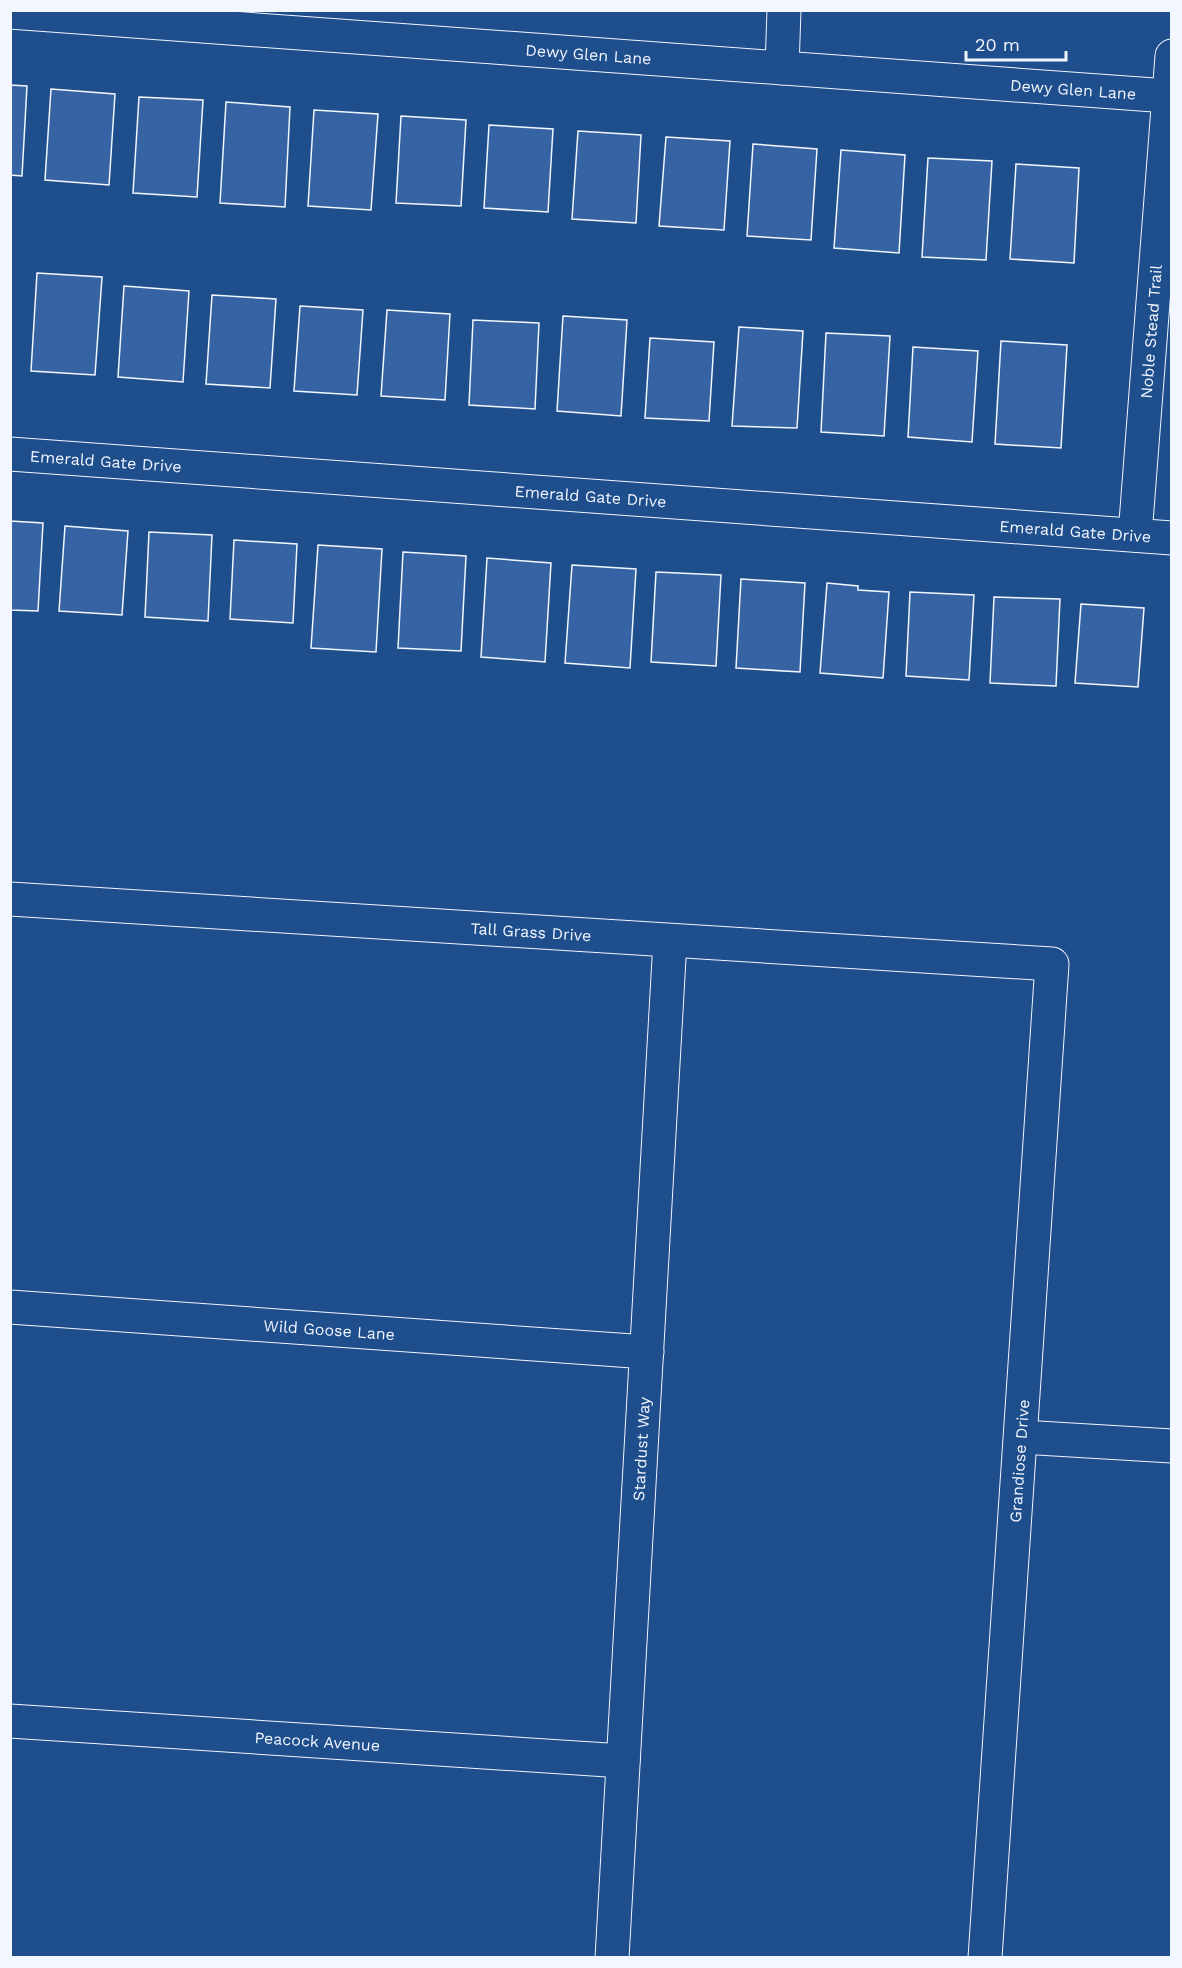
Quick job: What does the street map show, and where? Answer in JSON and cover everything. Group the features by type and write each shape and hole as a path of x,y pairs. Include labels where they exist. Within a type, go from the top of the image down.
{"street":[{"path":"782,68 784,10"},
{"name":"Dewy Glen Lane","path":"10,12 343,23 782,68 1168,96"},
{"name":"Noble Stead Trail","path":"1135,535 1172,56"},
{"name":"Emerald Gate Drive","path":"10,454 1172,538"},
{"name":"Tall Grass Drive","path":"10,899 1053,964"},
{"name":"Stardust Way","path":"612,1958 670,941"},
{"name":"Grandiose Drive","path":"986,1958 1053,964"},
{"name":"Wild Goose Lane","path":"10,1307 647,1352"},
{"path":"1021,1437 1172,1446"},
{"name":"Peacock Avenue","path":"10,1721 623,1761"}],"building":[{"path":"10,85 27,86 22,176 10,175"},
{"path":"51,89 115,94 109,185 45,180"},
{"path":"139,97 203,100 197,197 133,193"},
{"path":"226,102 290,107 285,207 220,203"},
{"path":"314,110 378,114 371,210 308,206"},
{"path":"401,116 466,120 461,206 396,203"},
{"path":"489,125 553,129 548,212 484,208"},
{"path":"578,131 641,135 636,223 572,219"},
{"path":"666,137 730,141 724,230 659,226"},
{"path":"753,144 817,149 811,240 747,236"},
{"path":"841,150 905,155 899,253 834,248"},
{"path":"928,158 992,161 986,260 922,257"},
{"path":"1016,164 1079,168 1074,263 1010,259"},
{"path":"37,273 102,277 95,375 31,371"},
{"path":"124,286 189,291 183,382 118,377"},
{"path":"212,295 276,299 270,388 206,384"},
{"path":"300,306 363,310 357,395 294,391"},
{"path":"387,310 450,314 445,400 381,396"},
{"path":"563,316 627,320 621,416 557,411"},
{"path":"473,320 539,323 535,409 469,405"},
{"path":"739,327 803,331 797,428 732,426"},
{"path":"826,333 890,336 884,436 821,432"},
{"path":"650,338 714,342 709,421 645,418"},
{"path":"1001,341 1067,345 1061,448 995,444"},
{"path":"913,347 978,351 972,442 908,437"},
{"path":"10,521 43,523 38,611 10,610"},
{"path":"65,526 128,531 122,615 59,611"},
{"path":"149,532 212,535 208,621 145,617"},
{"path":"234,540 297,544 293,623 230,619"},
{"path":"318,545 382,549 376,652 311,648"},
{"path":"403,552 466,556 461,651 398,648"},
{"path":"487,558 551,563 545,662 481,657"},
{"path":"572,565 636,569 630,668 565,663"},
{"path":"656,572 721,575 716,666 651,662"},
{"path":"741,579 805,583 800,672 736,668"},
{"path":"827,583 858,586 858,590 889,592 883,678 820,673"},
{"path":"910,592 974,595 969,680 906,676"},
{"path":"994,597 1060,599 1056,686 990,683"},
{"path":"1081,604 1144,608 1138,687 1075,683"}]}
